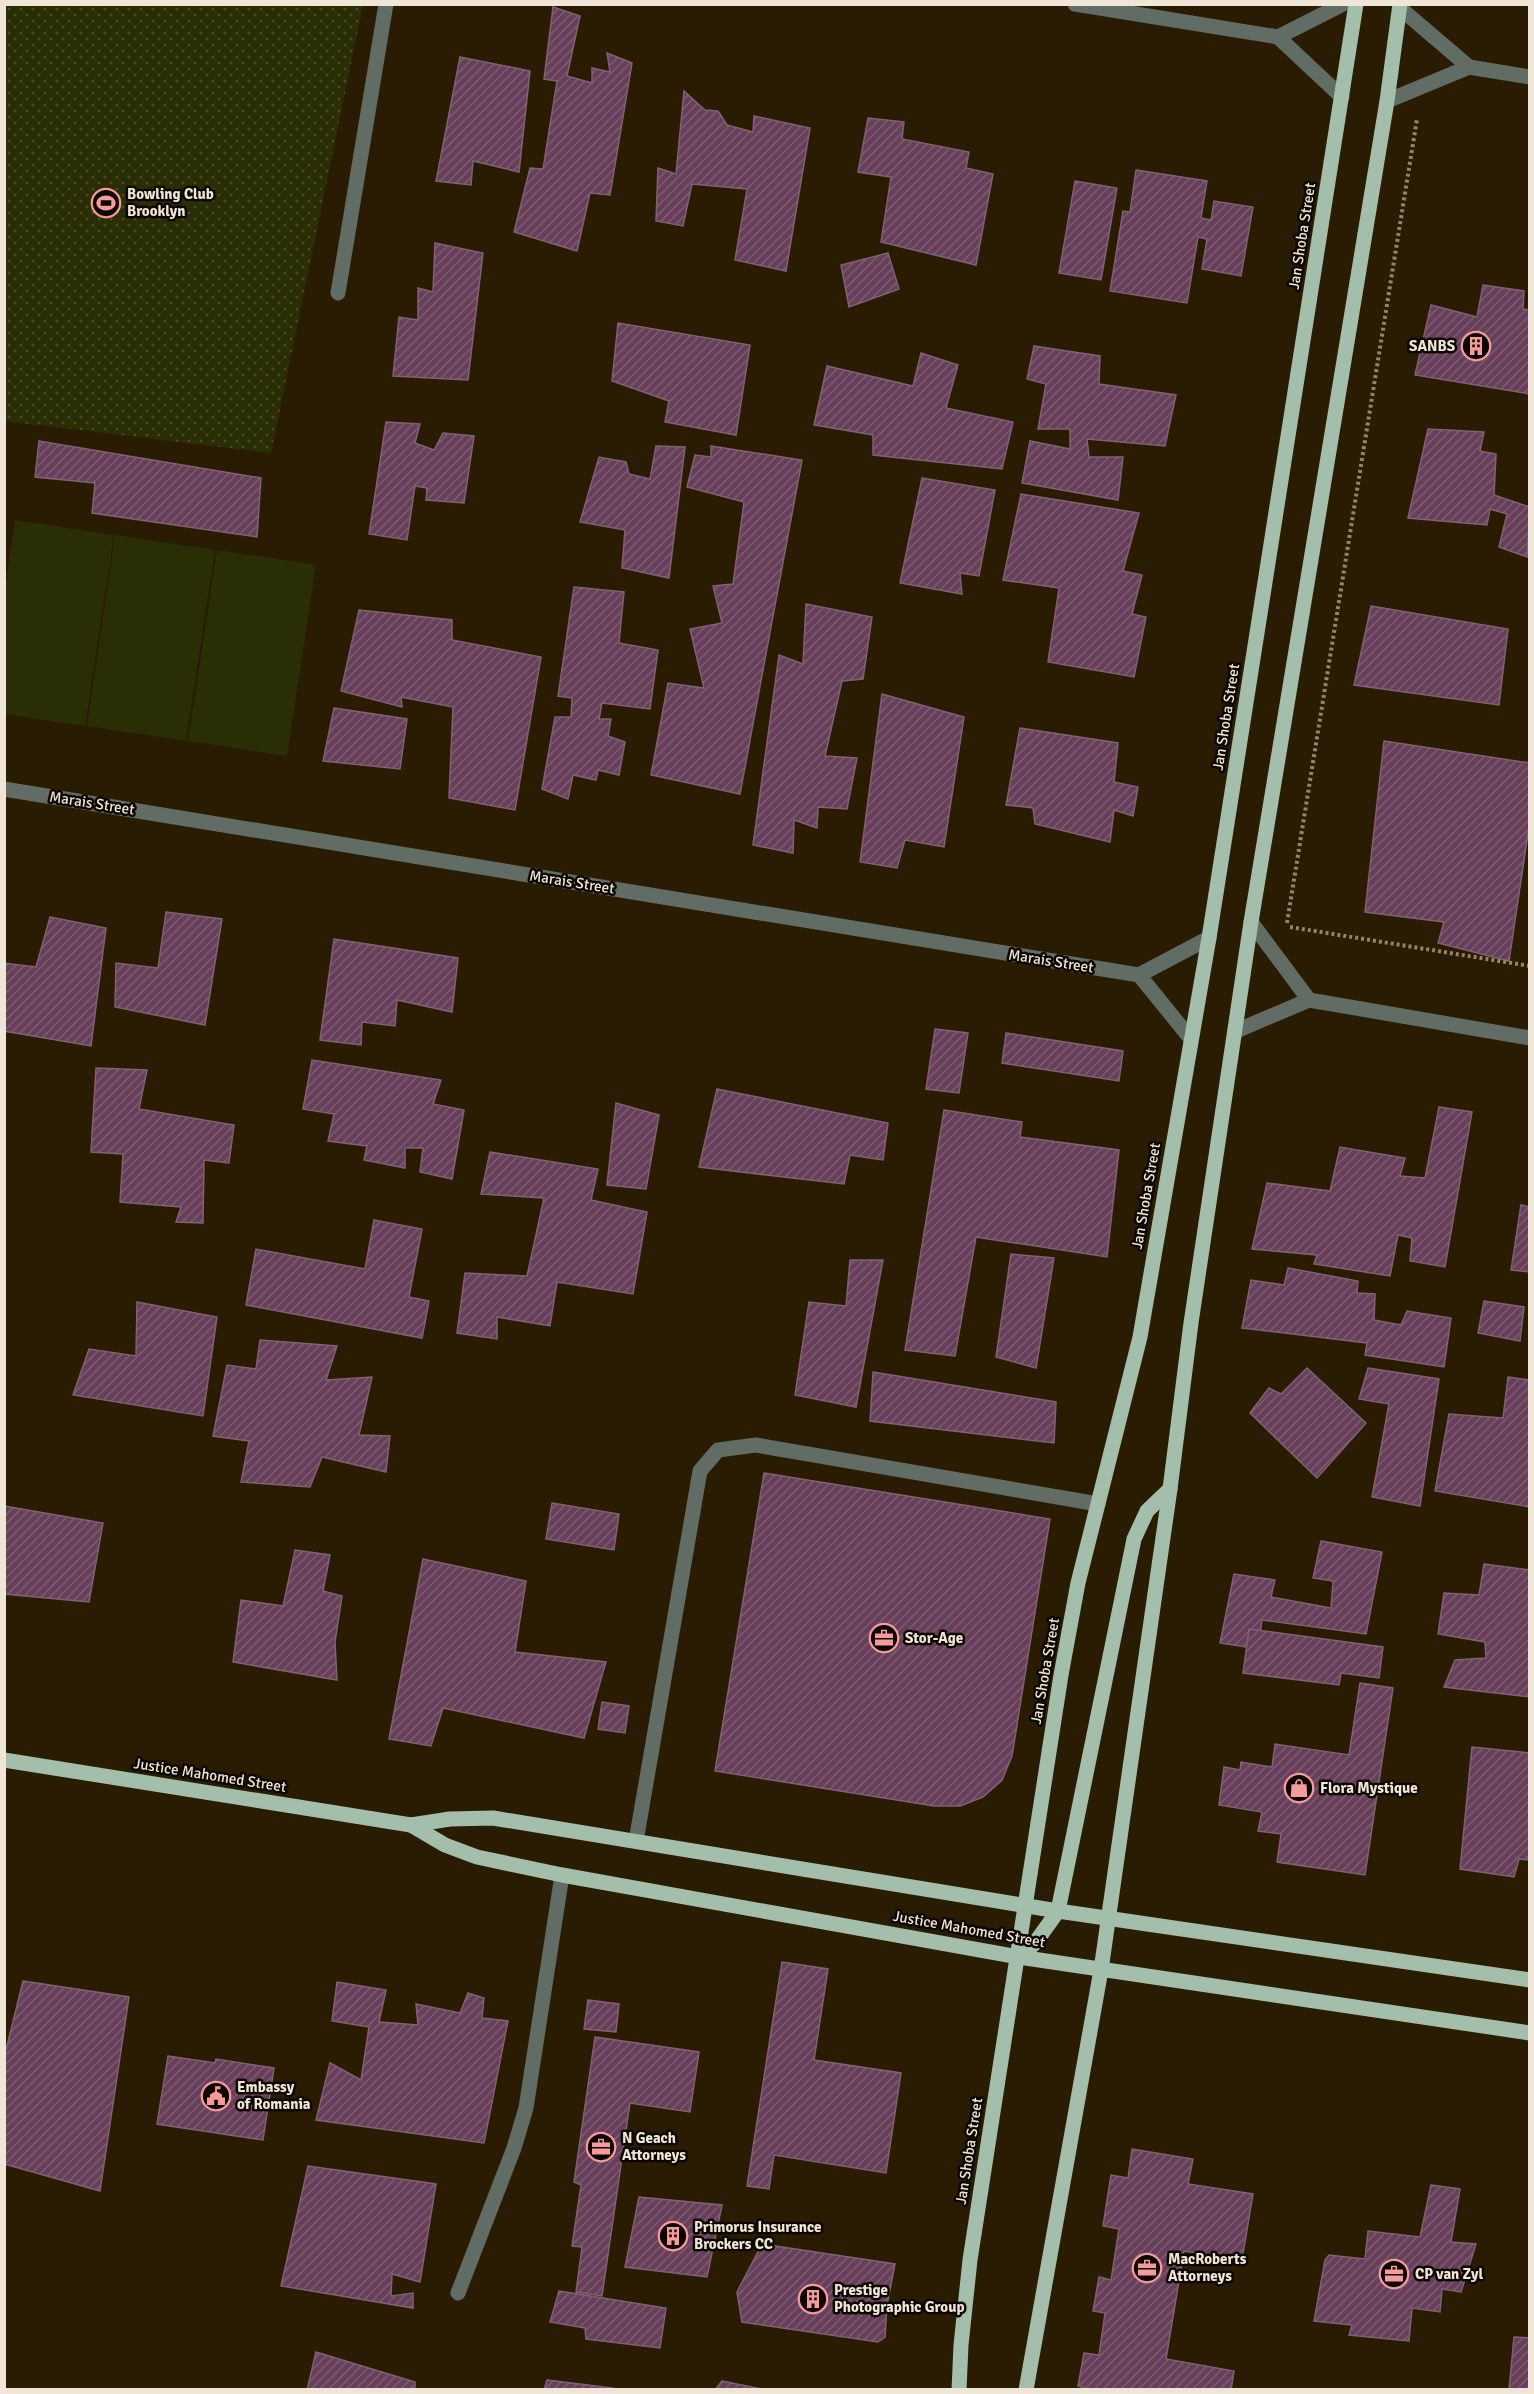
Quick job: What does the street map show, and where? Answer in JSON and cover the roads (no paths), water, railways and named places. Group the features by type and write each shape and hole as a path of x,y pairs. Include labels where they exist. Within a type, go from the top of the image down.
{"main road":[{"name":"Jan Shoba Street","path":"959,2390 961,2345 970,2260 1019,1957 1061,1675 1078,1583 1140,1337 1209,938 1356,4"},
{"path":"1026,2390 1101,1970 1170,1489 1191,1323 1251,922 1387,101 1400,6"},
{"path":"1019,1957 1035,1943 1058,1911 1134,1539 1147,1511 1170,1489"},
{"name":"Justice Mahomed Street","path":"4,1760 411,1825 450,1819 493,1818 1058,1911 1530,1980"},
{"name":"Justice Mahomed Street","path":"411,1825 445,1845 477,1857 562,1875 1019,1957 1530,2033"}],"street":[{"path":"338,293 386,4"},
{"path":"1075,4 1278,37 1342,97"},
{"path":"1278,37 1343,4"},
{"path":"1400,6 1469,68"},
{"path":"1387,101 1469,68 1530,77"},
{"name":"Marais Street","path":"4,789 1139,975"},
{"path":"1251,922 1308,1000"},
{"path":"1191,1039 1139,975 1209,938"},
{"path":"1236,1031 1308,1000 1530,1038"},
{"path":"636,1841 700,1472 718,1450 756,1445 1098,1504"},
{"path":"458,2293 514,2148 526,2108 562,1875"}],"place":[{"name":"Bowling Club Brooklyn","path":"106,203"},
{"name":"SANBS","path":"1476,346"},
{"name":"Stor-Age","path":"884,1638"},
{"name":"Flora Mystique","path":"1299,1788"},
{"name":"Embassy of Romania","path":"216,2096"},
{"name":"N Geach Attorneys","path":"601,2147"},
{"name":"Primorus Insurance Brockers CC","path":"673,2236"},
{"name":"MacRoberts Attorneys","path":"1147,2268"},
{"name":"CP van Zyl","path":"1394,2274"},
{"name":"Prestige Photographic Group","path":"813,2299"}]}
